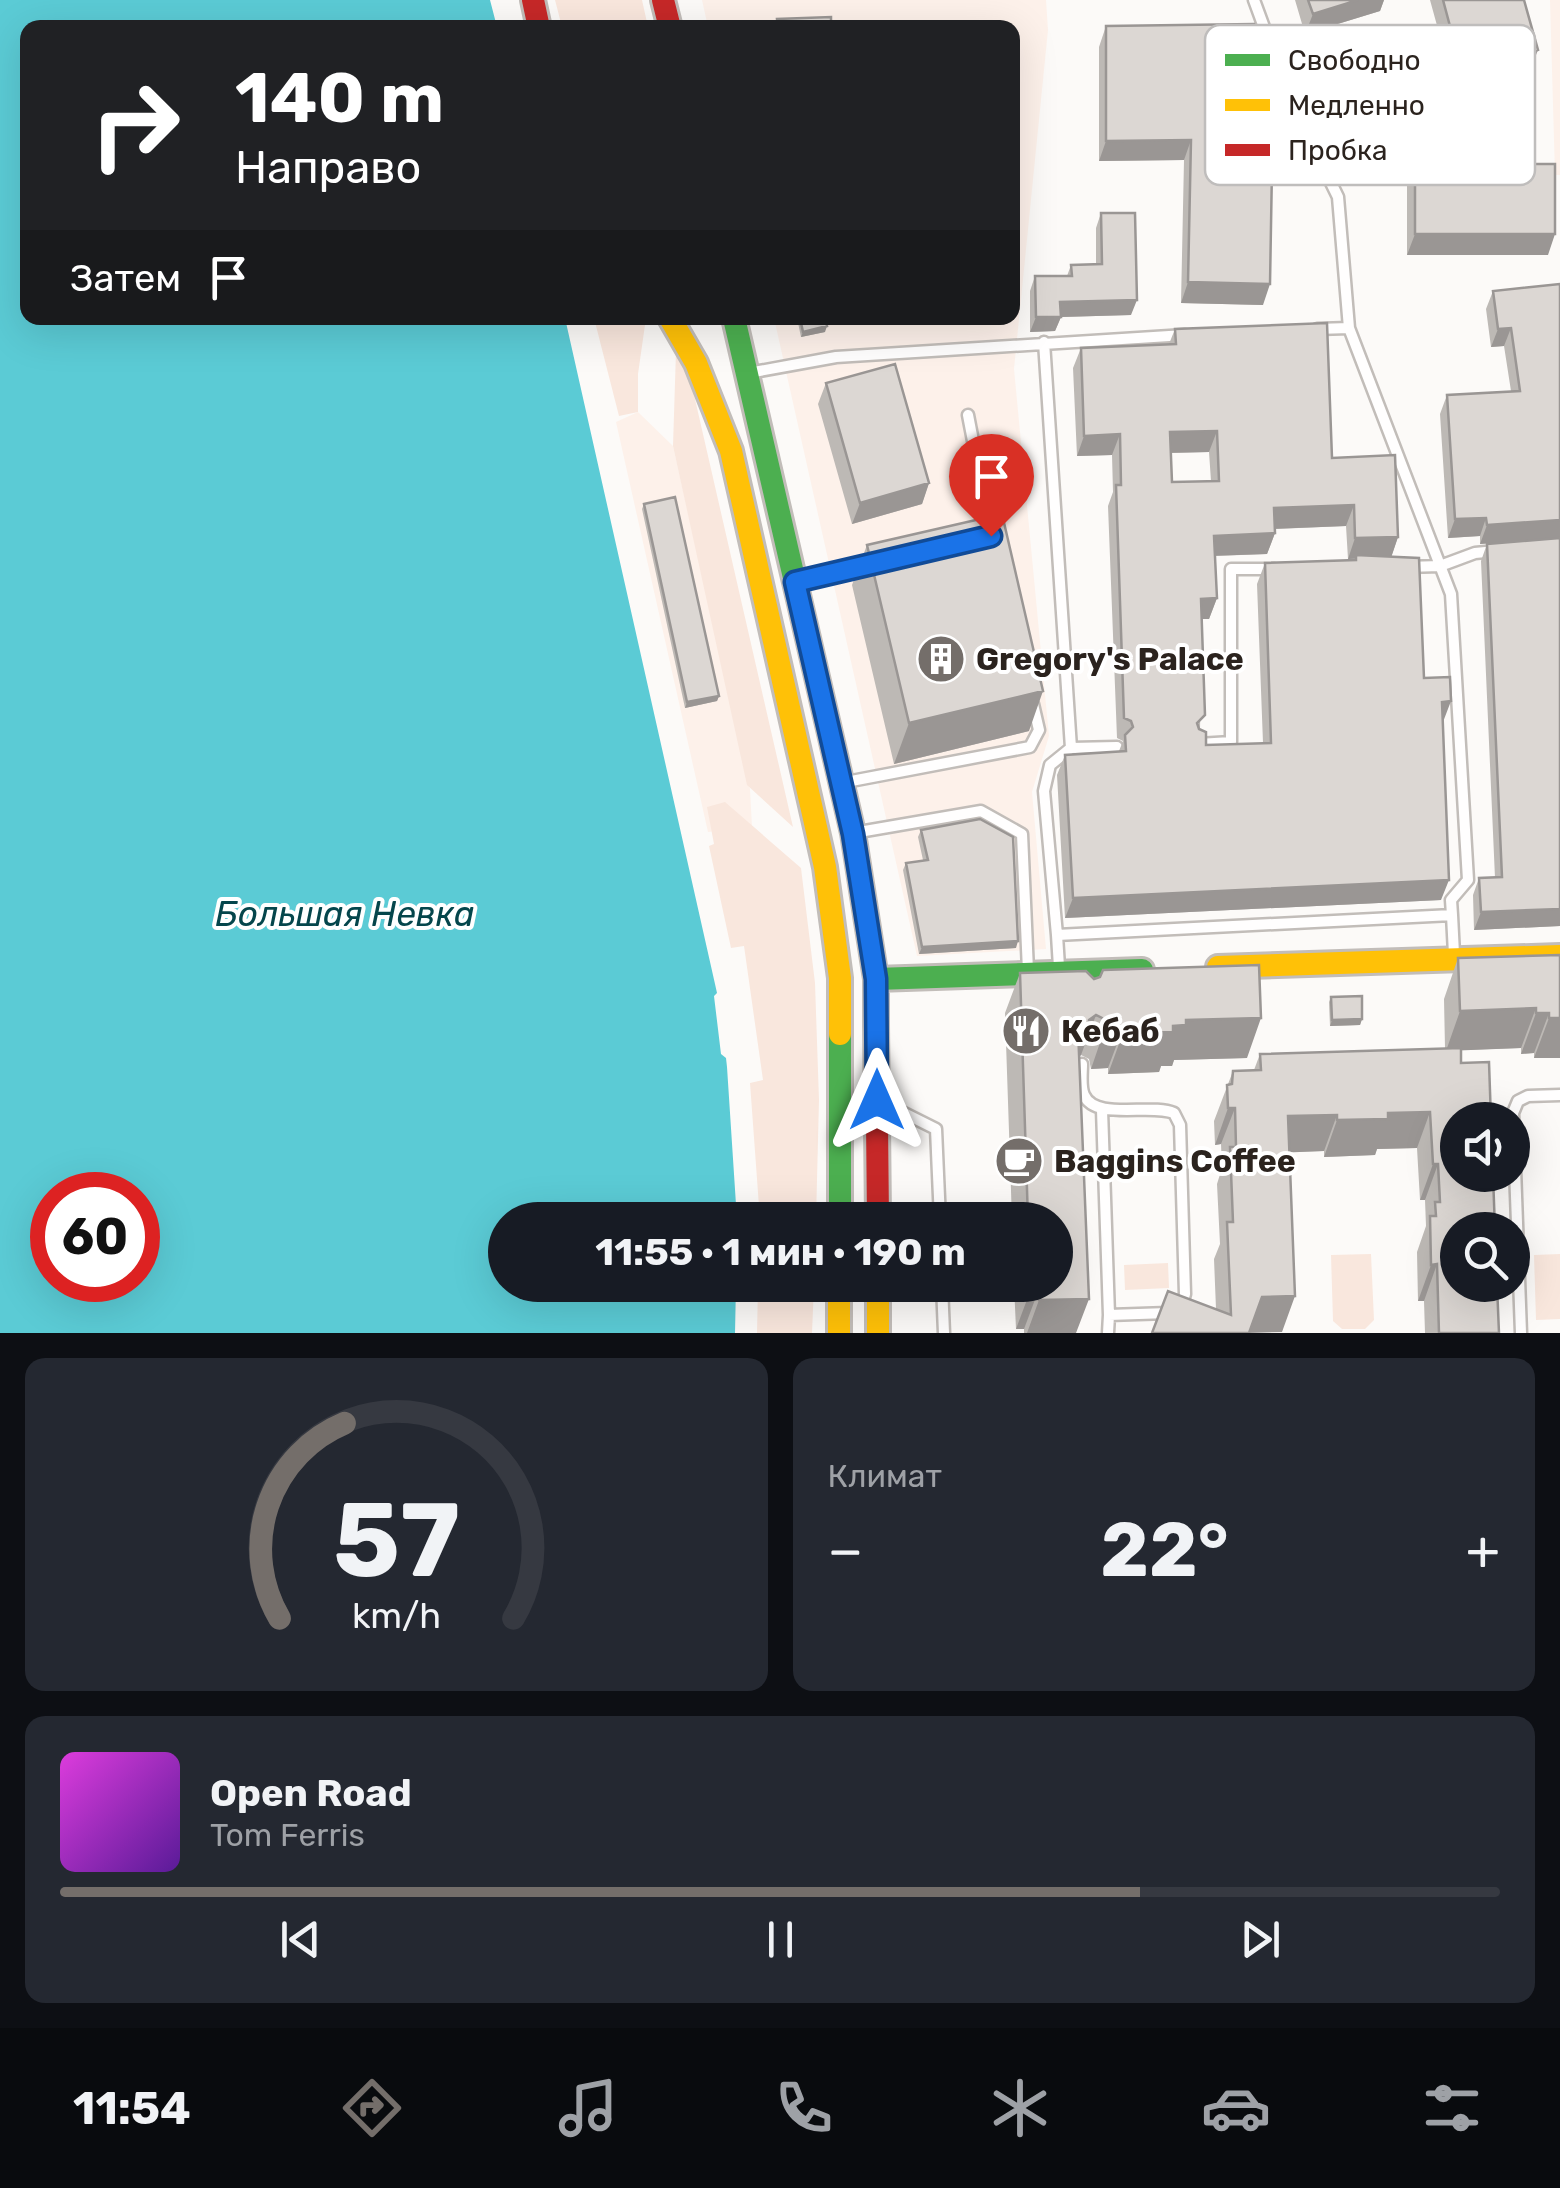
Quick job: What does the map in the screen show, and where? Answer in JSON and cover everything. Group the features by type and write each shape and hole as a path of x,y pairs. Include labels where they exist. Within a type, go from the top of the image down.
{"main road":[{"path":"674,325 696,364 731,451 824,867 840,978 840,1202"},
{"path":"736,325 853,834 876,979 878,1202"},
{"path":"1200,968 1560,956"},
{"path":"876,979 1028,974 1072,977 1163,969"},
{"path":"839,1302 839,1333"},
{"path":"878,1302 878,1333"}],"lane":[{"path":"1254,0 1263,25"},
{"path":"1332,185 1338,197 1348,328 1451,594 1468,880 1452,900 1454,959"},
{"path":"1310,330 1348,328"},
{"path":"748,372 836,357 1195,335"},
{"path":"1044,342 1071,748"},
{"path":"968,415 991,536 973,540"},
{"path":"1402,567 1440,566 1474,553 1509,550"},
{"path":"795,582 884,562"},
{"path":"1198,744 1231,742 1231,570 1288,568"},
{"path":"842,782 1030,747 1039,730 1031,694"},
{"path":"1072,977 1057,935 1044,791 1050,765 1071,748 1117,747"},
{"path":"853,834 982,812 1022,834 1028,974"},
{"path":"1057,935 1452,915"},
{"path":"1082,1064 1082,1094 1090,1104 1102,1110 1162,1108 1174,1113 1180,1125 1186,1294 1181,1307 1168,1312 1109,1315"},
{"path":"1520,1333 1513,1113 1518,1101 1528,1096 1560,1095"},
{"path":"877,1100 936,1129 939,1202"},
{"path":"1102,1110 1108,1333"},
{"path":"943,1302 944,1333"}],"shaded area":[{"path":"555,0 642,0 646,20 560,20"},
{"path":"702,0 1046,0 1048,30 1020,309 1020,20 706,20"},
{"path":"1550,0 1560,0 1560,175 1555,175"},
{"path":"596,325 645,325 638,374 638,412 619,416"},
{"path":"776,325 1018,325 1014,369 1049,736 1032,792 1046,949 917,956"},
{"path":"676,351 692,386 793,827 747,785 673,446"},
{"path":"638,412 673,446 750,789 752,827 708,832 616,422"},
{"path":"725,802 801,868 815,983 819,1100 816,1202 759,1202 750,1083 763,1080 744,946 731,948 709,846 714,844 707,807"},
{"path":"1371,1254 1374,1320 1365,1329 1342,1329 1333,1321 1331,1255"},
{"path":"1560,1254 1560,1319 1536,1320 1534,1255"},
{"path":"1168,1263 1169,1288 1125,1290 1124,1265"},
{"path":"758,1302 813,1302 812,1333 757,1333"}],"water":[{"name":"Большая Невка","path":"0,0 490,0 495,20 20,20 20,325 567,325 717,993 714,996 721,1054 727,1067 736,1202 488,1202 488,1302 736,1302 735,1333 0,1333"}],"building":[{"path":"1308,0 1358,0 1313,14"},
{"path":"1443,0 1524,0 1531,25 1450,25"},
{"path":"831,17 831,20 777,19"},
{"path":"1254,24 1205,25 1205,185 1272,185 1270,284 1188,282 1191,140 1106,141 1106,26"},
{"path":"1535,164 1555,164 1555,234 1415,234 1415,185 1535,185"},
{"path":"1101,213 1135,213 1137,300 1060,302 1061,317 1036,317 1035,276 1072,276 1071,265 1102,264"},
{"path":"1560,284 1560,520 1487,525 1486,518 1455,519 1447,395 1520,391 1511,328 1498,329 1493,291"},
{"path":"1327,323 1332,458 1395,455 1398,537 1355,538 1354,505 1274,508 1275,533 1214,536 1217,598 1201,599 1205,715 1197,723 1206,732 1206,745 1271,743 1265,563 1356,560 1356,555 1419,558 1424,678 1450,677 1451,701 1442,702 1449,880 1073,898 1065,755 1126,751 1125,735 1133,727 1124,718 1116,485 1121,485 1120,434 1084,436 1081,348 1176,344 1175,329","holes":["1217,431 1219,481 1172,482 1170,432"]},
{"path":"802,325 827,325 827,326 803,332"},
{"path":"895,364 929,483 860,503 826,383"},
{"path":"675,497 719,696 687,702 644,504"},
{"name":"Gregory's Palace","path":"1002,514 1043,691 909,723 867,545"},
{"path":"1560,538 1560,909 1481,912 1479,878 1502,877 1487,544"},
{"path":"980,819 1013,837 1018,941 922,947 906,863 928,860 921,830"},
{"path":"1560,955 1560,1018 1536,1013 1536,1008 1460,1011 1458,958"},
{"path":"1259,965 1261,1018 1186,1020 1186,1025 1173,1026 1173,1032 1123,1033 1123,1028 1105,1028 1104,1019 1096,1015 1089,1020 1088,1029 1078,1029 1089,1299 1073,1299 1073,1202 1027,1202 1020,973 1086,971 1094,979 1103,970"},
{"path":"1362,996 1362,1019 1332,1020 1331,997"},
{"path":"1461,1048 1461,1063 1489,1062 1490,1102 1440,1102 1440,1192 1494,1192 1494,1212 1440,1212 1440,1302 1498,1302 1499,1333 1439,1333 1437,1264 1431,1265 1430,1216 1436,1216 1435,1202 1440,1202 1430,1112 1388,1113 1388,1119 1288,1116 1295,1296 1262,1297 1249,1333 1152,1333 1168,1291 1231,1315 1227,1222 1233,1222 1230,1147 1236,1147 1235,1108 1228,1108 1227,1085 1232,1084 1233,1071 1261,1070 1260,1054"}],"traffic: fast":[{"path":"736,325 853,833 876,979 876,1024"},
{"path":"876,979 1142,970"},
{"path":"840,1034 840,1202"}],"traffic: slow":[{"path":"674,325 696,363 731,451 825,867 840,978 840,1034"},
{"path":"1218,967 1560,956"},
{"path":"839,1302 839,1333"},
{"path":"878,1302 878,1333"}],"traffic: jam":[{"path":"533,0 537,20"},
{"path":"663,0 668,20"},
{"path":"876,1024 878,1202"}],"place":[{"name":"Gregory's Palace","path":"941,659"},
{"name":"Кебаб","path":"1026,1031"},
{"name":"Baggins Coffee","path":"1019,1161"}],"route":[{"path":"877,1100 876,979 853,834 795,582 991,536"}]}
